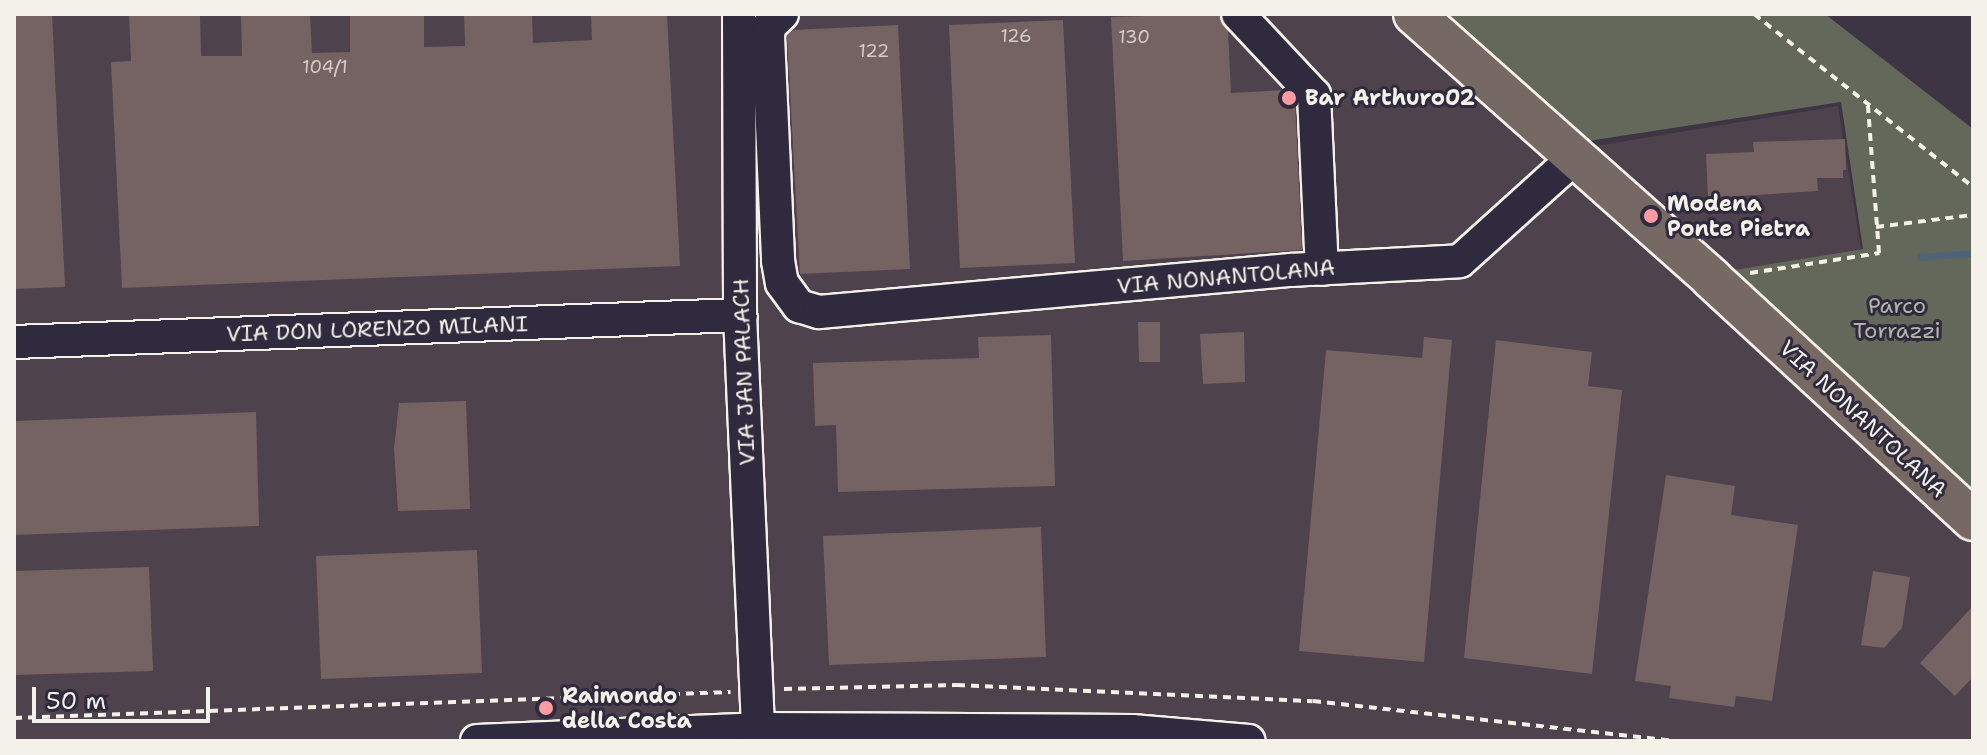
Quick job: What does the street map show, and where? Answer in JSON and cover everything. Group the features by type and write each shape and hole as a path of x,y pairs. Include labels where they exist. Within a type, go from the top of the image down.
{"main road":[{"name":"VIA NONANTOLANA","path":"1414,14 1712,279 1973,520"}],"street":[{"name":"VIA JAN PALACH","path":"739,14 740,315 758,729"},
{"name":"VIA NONANTOLANA","path":"782,14 769,26 768,37 778,261 782,283 799,306 819,312 1322,269 1460,261 1574,158"},
{"path":"1238,14 1314,95 1322,269"},
{"name":"VIA DON LORENZO MILANI","path":"14,342 740,315"},
{"path":"477,741 758,729 1132,731 1249,741"}],"path":[{"path":"1754,14 1973,187"},
{"path":"1712,279 1879,253 1868,105"},
{"path":"1876,227 1973,215"}],"shaded area":[{"path":"14,14 1439,14 1589,147 1838,106 1861,249 1729,271 1973,492 1973,741 14,741"}],"green space":[{"name":"Parco Torrazzi","path":"1442,14 1825,14 1973,129 1973,492 1728,271 1863,249 1841,102 1588,141"}],"building":[{"path":"14,14 52,14 65,287 14,289"},
{"path":"129,14 200,14 201,56 242,56 241,14 310,14 312,53 350,52 350,14 424,14 424,47 465,46 464,14 532,14 533,43 592,40 591,14 667,14 680,266 122,288 111,62 131,61"},
{"path":"1220,14 1228,31 1231,93 1283,90 1295,103 1302,250 1123,261 1111,17"},
{"path":"1063,20 1075,263 960,268 949,25"},
{"path":"898,25 910,269 800,274 787,35 793,30"},
{"path":"1845,139 1846,170 1843,170 1843,178 1817,178 1818,191 1708,198 1706,154 1754,152 1753,142"},
{"path":"1138,322 1160,322 1160,362 1139,362"},
{"path":"1244,332 1245,382 1203,384 1200,334"},
{"path":"1051,335 1055,486 838,492 836,425 815,426 813,363 979,358 978,337"},
{"path":"1424,337 1452,340 1424,662 1299,651 1326,350 1422,358"},
{"path":"1496,340 1592,352 1588,386 1622,390 1592,674 1464,658"},
{"path":"466,401 470,509 398,511 394,449 399,403"},
{"path":"256,412 259,526 14,535 14,421"},
{"path":"1666,475 1735,486 1731,515 1798,525 1772,701 1736,696 1734,707 1669,698 1671,686 1635,681"},
{"path":"1041,527 1046,657 829,665 823,536"},
{"path":"477,550 482,673 321,679 316,556"},
{"path":"149,567 153,671 14,675 14,571"},
{"path":"1873,571 1910,577 1902,628 1884,648 1861,645"},
{"path":"1973,606 1973,677 1955,696 1920,663"}],"waterway":[{"path":"1920,257 1973,253"}],"place":[{"name":"Bar Arthuro02","path":"1289,98"},
{"name":"Modena Ponte Pietra","path":"1651,216"},
{"name":"Raimondo della Costa","path":"546,708"}]}
